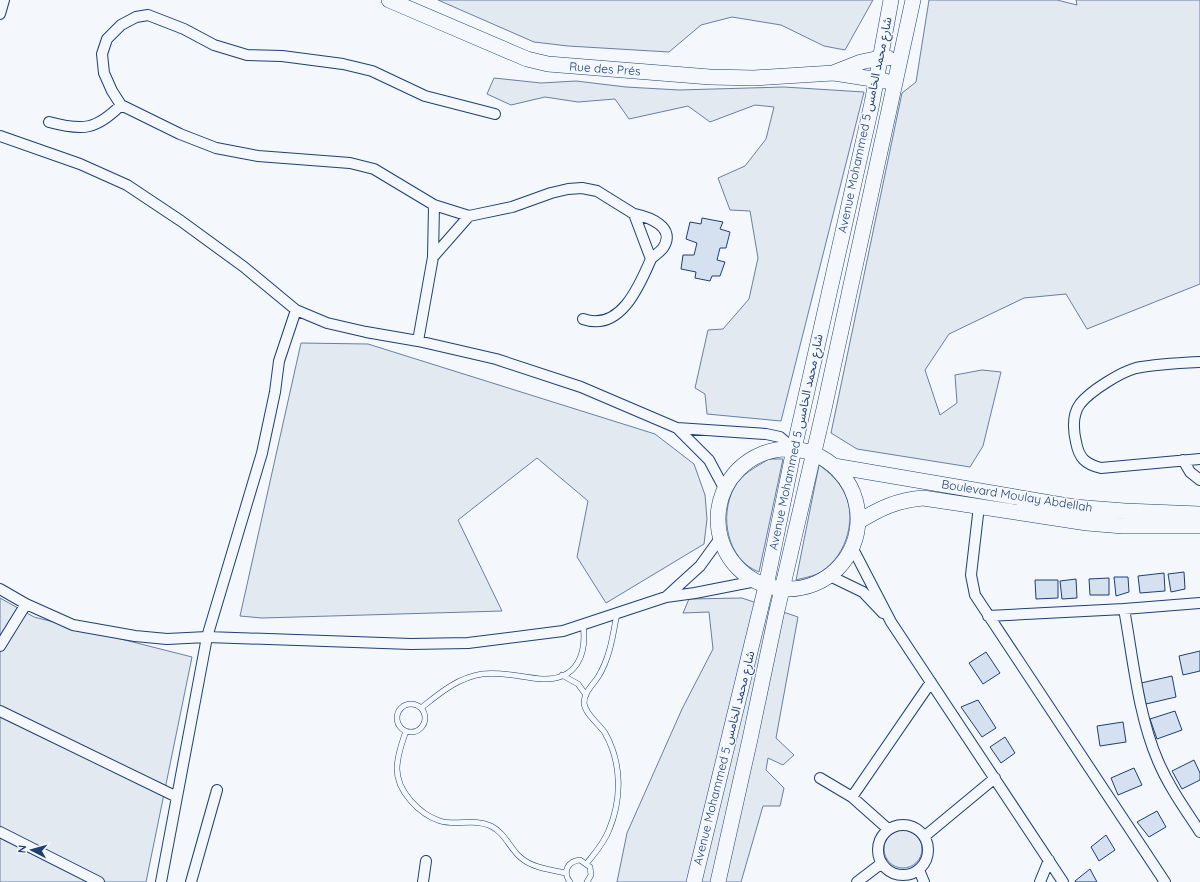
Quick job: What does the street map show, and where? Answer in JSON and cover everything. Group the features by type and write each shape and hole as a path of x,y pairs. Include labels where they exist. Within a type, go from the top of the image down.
{"main road":[{"name":"Rue des Prés","path":"389,0 527,59 548,64 710,77 754,78 833,73 896,84"},
{"name":"Avenue Mohammed 5 شارع محمد الخامس","path":"694,882 761,584 794,449 876,80 891,0"},
{"name":"Avenue Mohammed 5 شارع محمد الخامس","path":"718,882 782,589 896,84 912,0"},
{"name":"Rue des Prés","path":"833,73 880,58 901,58"},
{"path":"794,449 813,453 834,466 848,482 856,501 858,522 852,547 843,563 830,576 815,584 799,589 782,589 761,584 740,570 728,555 720,537 718,521 720,505 725,490 740,468 762,454 794,449"},
{"name":"Boulevard Moulay Abdellah","path":"834,466 1074,507 1200,514"},
{"name":"Boulevard Moulay Abdellah","path":"858,522 892,503 908,499 935,499 1094,524 1123,526 1200,526"}],"street":[{"path":"0,14 4,0"},
{"path":"495,114 432,98 372,71 343,64 282,56 247,55 214,45 184,28 148,16 136,17 121,25 107,39 103,47 102,62 104,73 112,91 121,105 180,134 216,148 258,156 350,163 374,169 403,185 434,205 469,216 512,206 551,193 582,188 597,191 634,214 656,221 662,225 665,231 666,240 663,247 651,259 644,276 625,306 615,316 602,321 592,322 583,319"},
{"path":"49,122 74,128 94,125 108,118 121,105"},
{"path":"0,136 80,164 127,185 181,221 244,267 296,310 327,323 366,332 418,341 496,359 582,387 677,428 766,434 780,437 794,449"},
{"path":"418,341 433,257 434,205"},
{"path":"634,214 651,259"},
{"path":"433,257 469,216"},
{"path":"161,882 207,637 262,453 275,392 279,361 296,310"},
{"path":"1200,362 1135,369 1115,377 1080,404 1073,424 1076,443 1080,455 1086,464 1101,468 1200,459"},
{"path":"677,428 709,460 725,490"},
{"path":"1183,460 1190,472 1200,480"},
{"path":"979,506 971,582 975,596 1165,882"},
{"path":"666,597 700,566 720,537"},
{"path":"852,547 891,622 1064,882"},
{"path":"830,576 863,592 891,622"},
{"path":"0,589 26,604 73,624 101,631 167,639 207,637 411,644 468,643 563,631 666,597 761,584"},
{"path":"988,616 1124,609 1200,603"},
{"path":"0,646 26,604"},
{"path":"1124,609 1144,714 1152,746 1172,790 1200,832"},
{"path":"852,797 931,682"},
{"path":"0,711 178,797"},
{"path":"820,778 852,797 888,829"},
{"path":"925,836 995,778"},
{"path":"191,882 217,790"},
{"path":"896,825 908,825 919,830 925,836 929,850 928,857 919,870 912,874 903,875 895,874 887,870 879,856 879,841 888,829 896,825"},
{"path":"0,832 98,882"},
{"path":"422,882 426,860"},
{"path":"1040,882 1049,860"},
{"path":"857,882 882,863"},
{"path":"919,870 924,882"}],"lane":[{"path":"587,863 609,831 619,791 613,750 605,734 586,708 584,702 586,695 604,666 610,650 617,613"},
{"path":"421,708 455,682 482,674 501,673 543,679 555,678 562,675 576,665 584,650 585,637 583,624"},
{"path":"562,675 578,684 586,695"},
{"path":"414,704 421,708 425,716 423,725 416,731 406,731 402,728 398,720 401,708 414,704"},
{"path":"406,731 398,755 397,771 400,785 415,805 440,821 475,822 491,827 501,833 521,858 542,868 566,873"},
{"path":"570,882 566,873 567,867 572,862 580,860 587,863 591,871 591,875 587,882"}],"shaded area":[{"path":"438,0 873,0 845,50 824,46 781,25 732,17 701,25 669,52 568,46 534,42"},
{"path":"929,0 1057,0 1077,5 1076,0 1200,0 1200,284 1087,329 1066,294 1024,298 949,334 925,370 940,415 957,403 955,375 982,370 1001,372 983,446 970,467 857,449 831,433 902,93 916,82"},
{"path":"494,78 541,83 576,81 626,87 679,90 784,87 864,92 781,421 707,414 705,394 695,388 708,330 723,329 749,299 758,258 750,211 730,210 718,178 745,166 766,139 774,107 755,105 710,122 688,106 629,119 615,99 578,102 545,97 511,105 487,94"},
{"path":"301,343 368,344 655,434 694,464 705,495 707,519 704,544 606,603 577,557 588,501 537,458 458,520 502,611 262,618 240,616"},
{"path":"769,459 783,459 759,572 748,566 739,558 733,548 727,524 727,511 729,499 737,483 749,471"},
{"path":"819,465 834,478 845,494 849,505 849,528 846,539 835,560 817,574 796,580"},
{"path":"0,598 34,617 192,657 146,882 0,882"},
{"path":"742,598 798,617 776,738 794,755 783,765 768,758 766,770 784,788 780,806 763,806 741,882 617,882 627,833 682,709 713,649 709,612 683,613 689,599"},
{"path":"899,830 907,830 917,835 921,842 921,856 917,863 907,868 899,868 889,863 887,860 884,853 884,845 889,835 892,833"}],"building":[{"path":"702,218 723,222 720,229 730,232 726,248 720,248 717,260 725,262 720,276 712,276 710,281 695,278 696,272 681,269 683,255 694,255 697,243 686,239 690,222 701,224"},
{"path":"1184,572 1185,589 1171,592 1168,574"},
{"path":"1164,573 1165,591 1140,593 1138,576"},
{"path":"1114,577 1128,577 1129,592 1116,596"},
{"path":"1109,578 1109,595 1090,595 1089,579"},
{"path":"1076,579 1077,598 1062,599 1060,581"},
{"path":"1035,580 1058,580 1058,598 1036,599"},
{"path":"1200,651 1200,671 1183,675 1179,656"},
{"path":"986,652 1000,673 983,684 969,663"},
{"path":"1172,676 1176,697 1146,704 1141,683"},
{"path":"978,700 996,728 982,737 961,707"},
{"path":"1175,711 1182,730 1157,739 1150,719"},
{"path":"1123,722 1126,742 1100,746 1097,726"},
{"path":"1005,737 1015,753 1001,763 990,747"},
{"path":"1194,760 1200,773 1200,780 1182,789 1172,771"},
{"path":"1134,768 1142,785 1118,795 1111,778"},
{"path":"1157,811 1166,827 1149,837 1137,822"},
{"path":"1106,835 1115,850 1099,861 1091,847"},
{"path":"1090,869 1097,882 1075,882 1075,881"}]}
